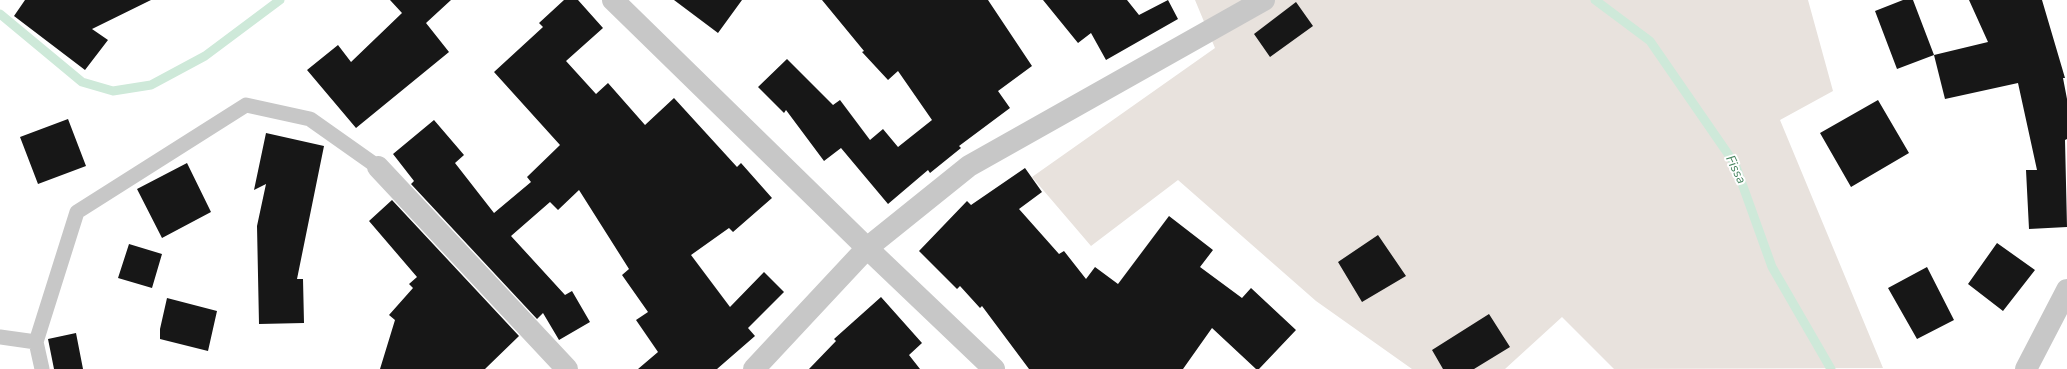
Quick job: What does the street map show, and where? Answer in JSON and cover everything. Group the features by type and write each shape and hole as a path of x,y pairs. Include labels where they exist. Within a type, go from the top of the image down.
{"street":[{"path":"613,0 867,248 994,369"},
{"path":"754,369 867,248 969,166 1264,0"},
{"path":"378,167 567,369"},
{"path":"2026,369 2067,290"}],"lane":[{"path":"42,369 36,342 78,212 246,105 310,119 378,167"},
{"path":"0,337 36,342"}],"shaded area":[{"path":"1195,0 1808,0 1833,91 1780,120 1883,368 1614,369 1562,317 1505,369 1412,369 1316,301 1178,180 1091,246 1032,177 1215,48"}],"building":[{"path":"25,0 151,0 92,29 108,40 85,70 14,16"},
{"path":"390,0 451,0 426,23 449,52 356,128 307,70 338,45 351,62 402,13"},
{"path":"564,0 578,0 603,28 566,61 596,94 608,83 645,125 674,98 737,167 741,163 772,198 733,232 729,228 691,255 730,307 764,272 784,292 748,328 755,336 717,369 638,369 658,352 636,320 648,312 622,275 629,269 579,190 558,210 550,202 511,236 565,295 572,291 590,322 559,340 543,313 537,319 411,184 414,181 393,154 434,120 464,155 455,163 494,213 531,182 527,177 560,145 494,72 543,27 539,23"},
{"path":"674,0 742,0 718,33"},
{"path":"822,0 988,0 1032,66 998,91 1010,108 959,146 961,148 930,173 928,170 888,204 841,148 824,161 786,110 784,113 758,87 787,59 833,105 840,100 870,140 883,129 898,147 932,120 898,71 888,80 862,52 864,51"},
{"path":"1043,0 1127,0 1139,15 1168,0 1178,19 1106,60 1091,33 1078,43"},
{"path":"1903,0 1913,0 1934,55 1897,69 1875,11"},
{"path":"1969,0 2042,0 2065,78 2063,78 2067,99 2067,139 2065,140 2067,227 2029,229 2026,170 2037,170 2018,83 1945,99 1934,55 1988,42"},
{"path":"1296,2 1313,26 1270,57 1254,34"},
{"path":"1878,100 1909,153 1851,187 1820,133"},
{"path":"68,119 86,166 38,184 20,137"},
{"path":"266,133 324,146 297,279 303,279 304,323 259,324 257,226 266,184 254,190"},
{"path":"187,163 211,212 162,238 137,189"},
{"path":"1025,168 1042,192 1019,209 1059,254 1064,251 1086,279 1095,267 1118,284 1169,216 1213,250 1200,267 1242,298 1251,288 1296,330 1259,369 1256,369 1212,328 1183,369 1029,369 982,306 980,308 960,286 957,289 919,251 967,201 971,205"},
{"path":"392,200 519,336 485,369 380,369 395,320 389,315 413,288 409,284 417,277 369,221"},
{"path":"1378,235 1406,276 1362,302 1338,262"},
{"path":"1997,243 2035,270 2003,311 1968,284"},
{"path":"129,244 162,254 152,288 118,278"},
{"path":"1927,267 1954,320 1917,339 1888,288"},
{"path":"881,297 922,343 909,355 920,369 809,369 836,341 834,339"},
{"path":"167,298 217,311 208,351 160,339 160,329"},
{"path":"1489,314 1510,347 1474,369 1443,369 1432,350"},
{"path":"76,333 83,369 54,369 48,339"}],"waterway":[{"path":"0,14 82,82 113,91 151,85 205,56 280,0"},
{"name":"Fissa","path":"1595,0 1650,41 1735,164 1772,267 1831,369"}]}
